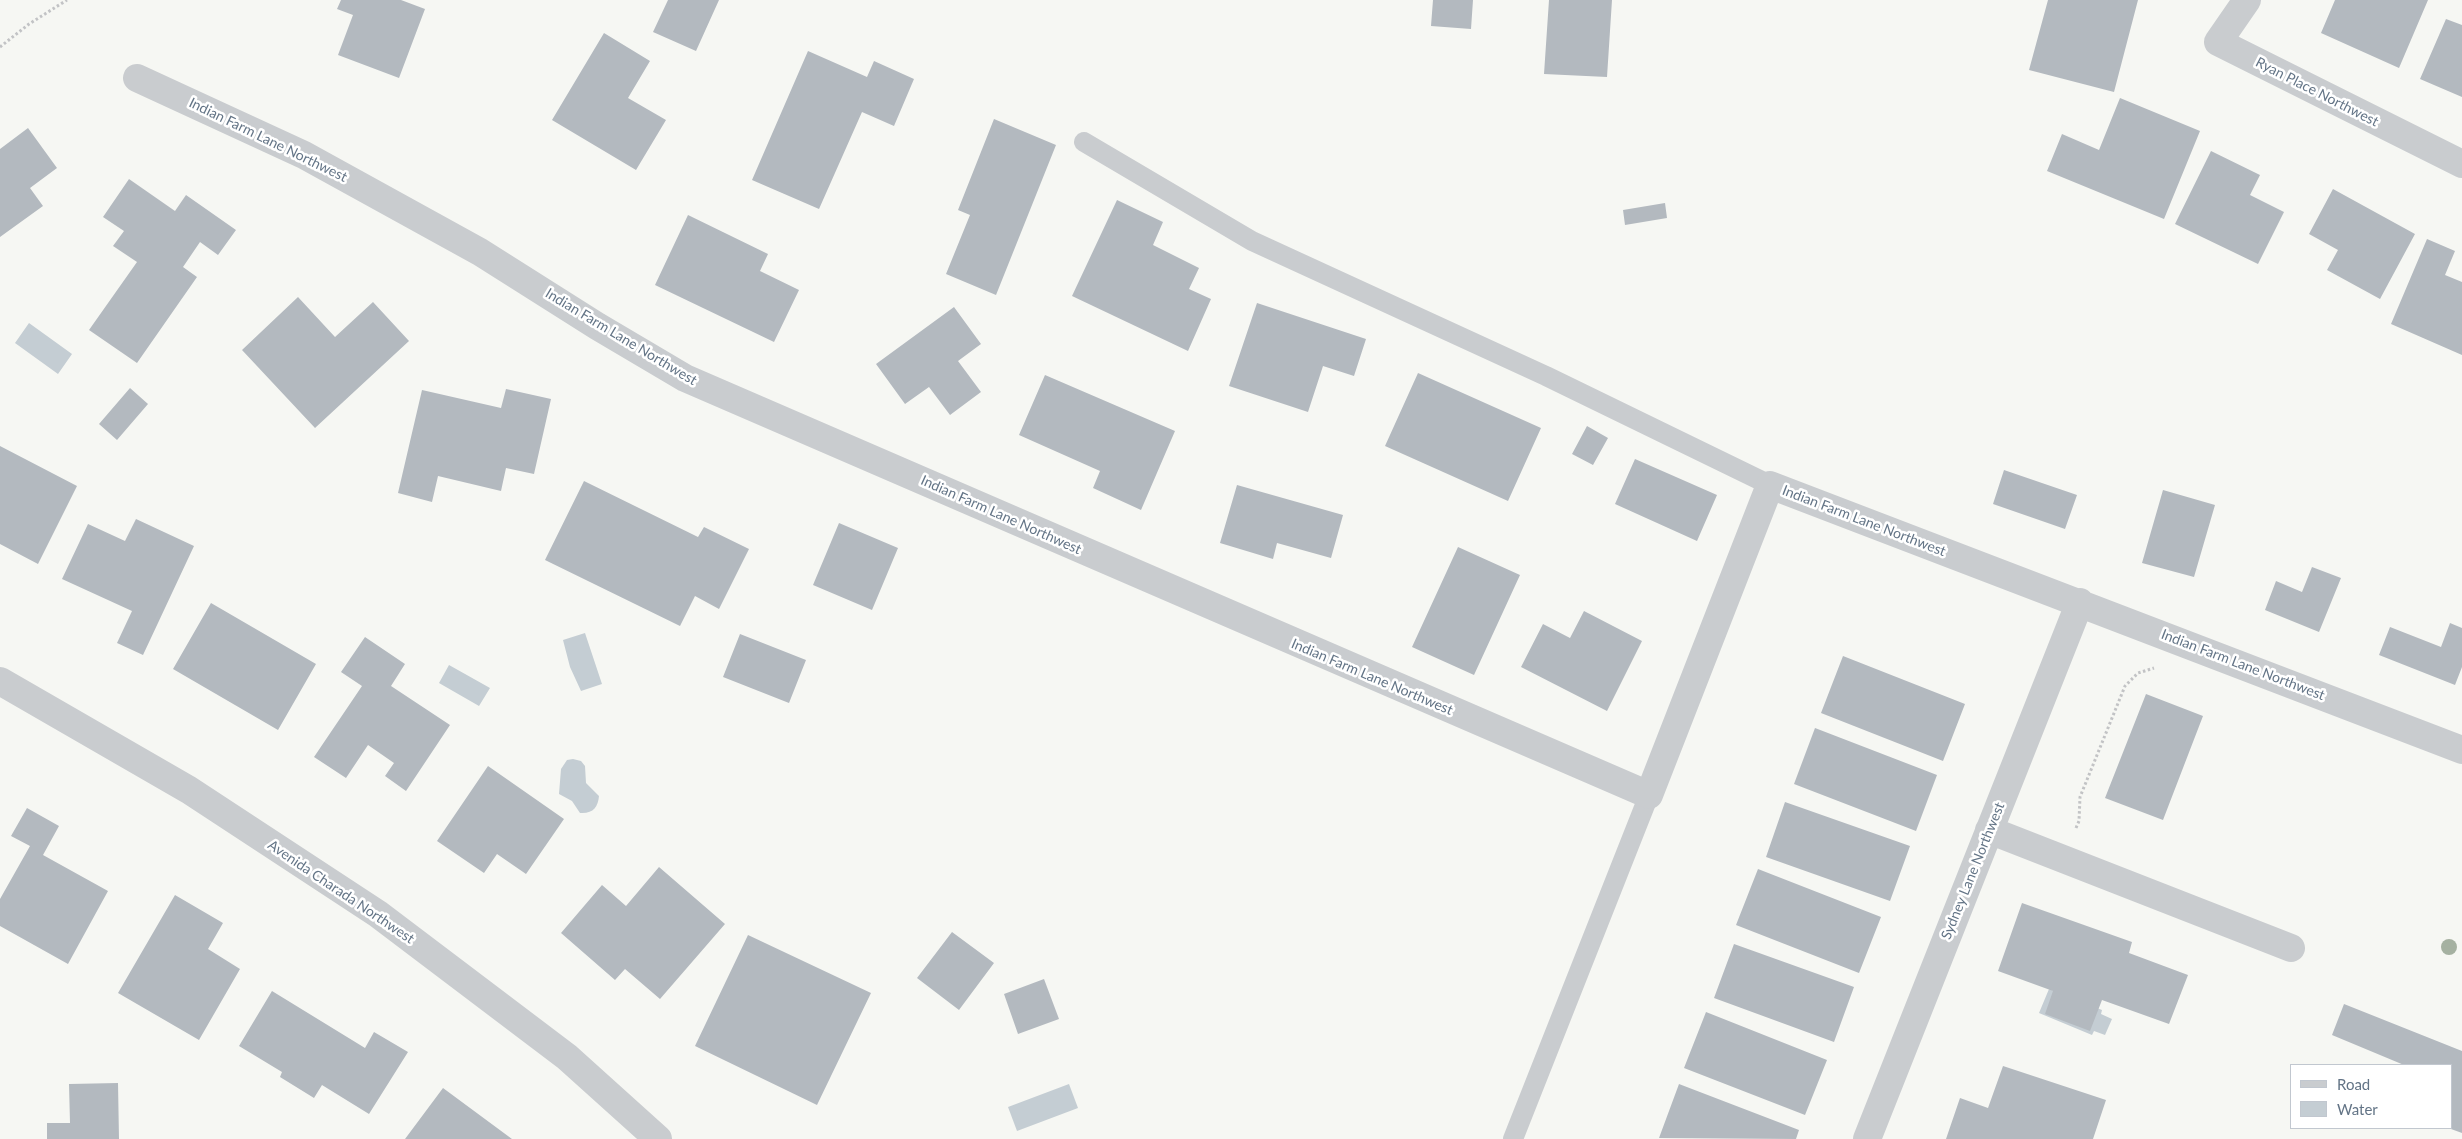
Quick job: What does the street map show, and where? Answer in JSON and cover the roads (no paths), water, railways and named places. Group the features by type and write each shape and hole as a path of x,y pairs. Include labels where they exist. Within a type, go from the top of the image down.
{"street":[{"name":"Ryan Place Northwest","path":"2247,0 2218,42 2462,164"},
{"name":"Indian Farm Lane Northwest","path":"137,78 304,155 480,252 597,326 685,378 1649,795 1770,485 2080,602 2462,750"},
{"name":"Sydney Lane Northwest","path":"1867,1139 2080,602"},
{"name":"Avenida Charada Northwest","path":"0,681 189,790 378,914 567,1057 658,1139"},
{"path":"1990,830 2291,948"}],"lane":[{"path":"1084,142 1252,241 1546,376 1770,485"},
{"path":"1513,1139 1649,795"}],"water":[{"path":"29,323 72,354 58,374 15,343"},
{"path":"585,633 602,684 581,691 570,667 563,640"},
{"path":"449,665 490,688 479,706 439,683"},
{"path":"567,760 581,761 585,766 586,783 599,796 594,809 585,813 580,813 572,801 559,794 561,769"},
{"path":"2049,989 2102,1010 2101,1014 2112,1019 2105,1035 2094,1031 2092,1035 2039,1013"},
{"path":"1069,1084 1078,1108 1017,1131 1008,1107"}]}
